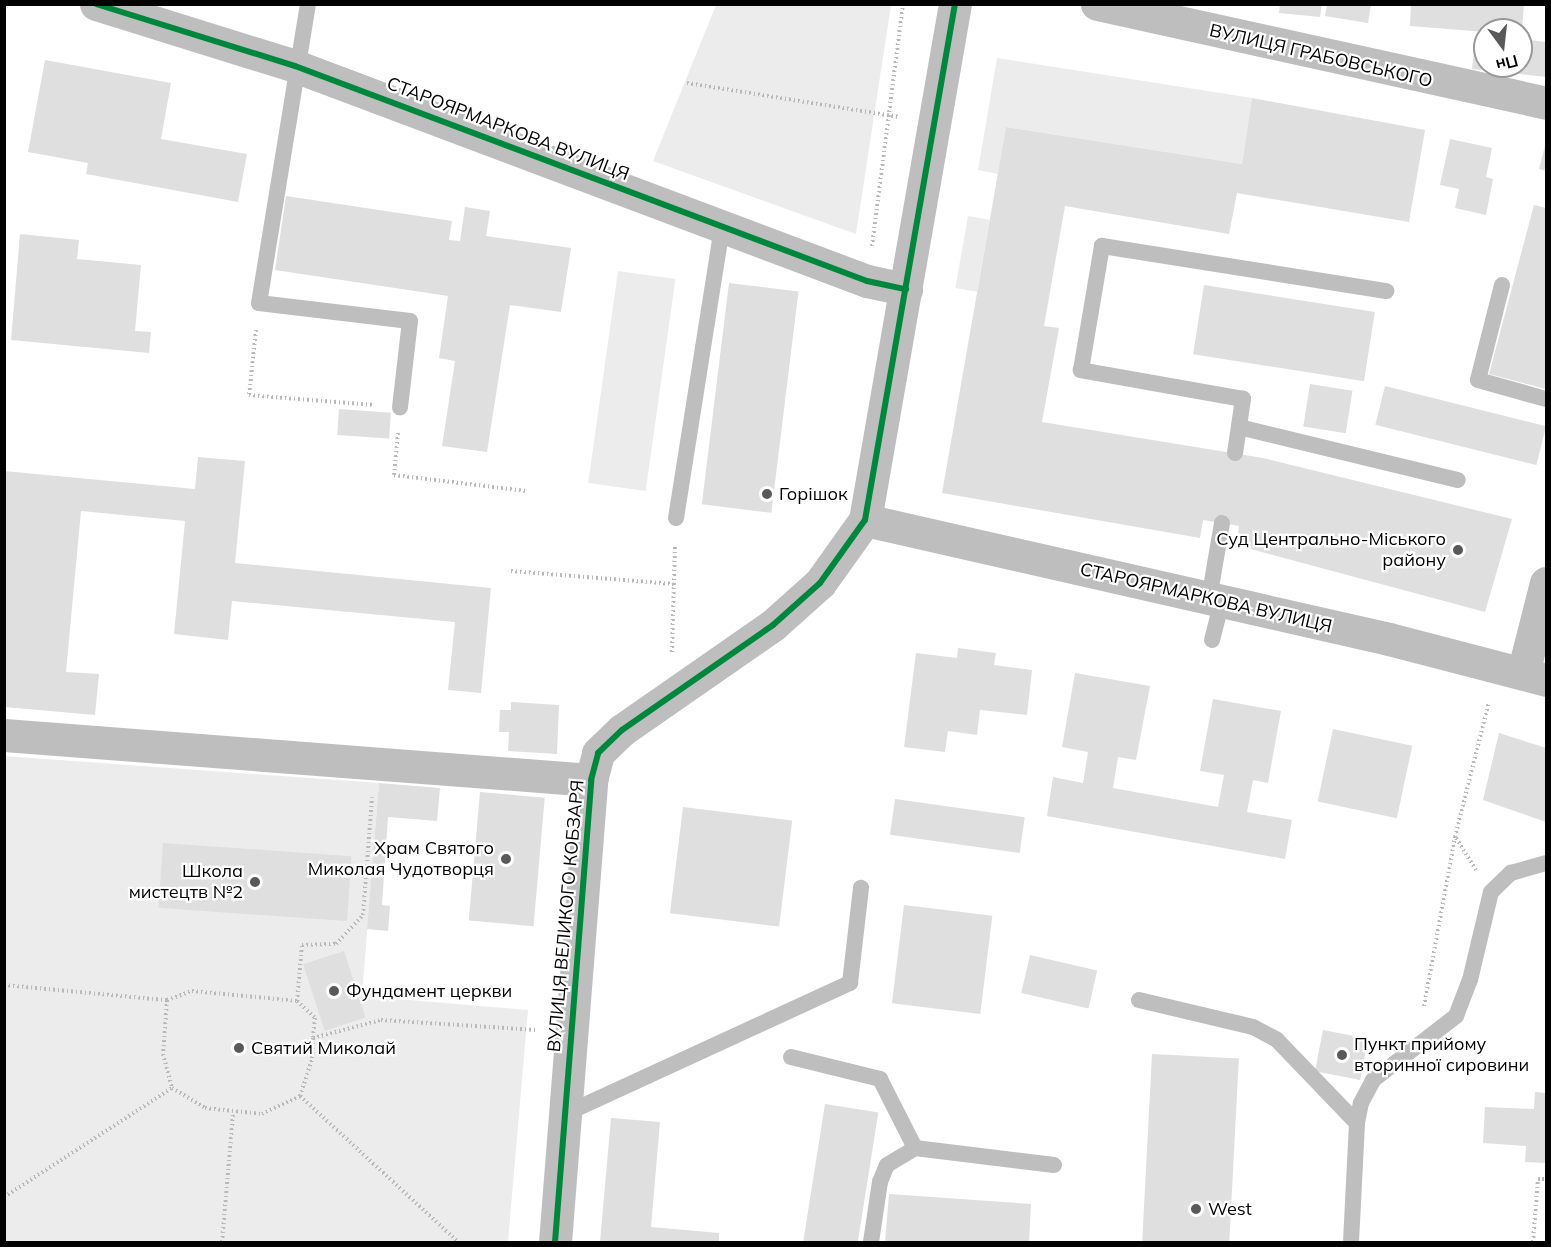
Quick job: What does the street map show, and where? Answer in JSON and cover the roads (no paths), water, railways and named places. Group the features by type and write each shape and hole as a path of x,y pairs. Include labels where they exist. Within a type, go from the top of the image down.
{"street":[{"name":"СТАРОЯРМАРКОВА ВУЛИЦЯ","path":"96,4 296,66 722,228 867,281 906,289"},
{"name":"ВУЛИЦЯ ВЕЛИКОГО КОБЗАРЯ","path":"555,1242 591,780 598,753 608,741 773,625 820,583 865,520 956,4"},
{"name":"ВУЛИЦЯ ГРАБОВСЬКОГО","path":"1096,4 1161,12 1546,103"},
{"name":"СТАРОЯРМАРКОВА ВУЛИЦЯ","path":"865,520 1535,676"},
{"path":"1535,676 1546,583"},
{"path":"4,735 591,780"}],"lane":[{"path":"308,4 296,66 259,303 410,321 400,407"},
{"path":"676,518 722,228"},
{"path":"1235,453 1243,399 1081,370 1102,246 1386,291"},
{"path":"1502,285 1478,380 1546,399"},
{"path":"1239,427 1458,480"},
{"path":"1212,640 1222,523"},
{"path":"1351,1242 1357,1123 1361,1103 1373,1080 1456,1016 1470,980 1491,892 1511,873 1546,863"},
{"path":"565,1114 850,983 861,888"},
{"path":"1139,1000 1253,1027 1277,1040 1357,1123"},
{"path":"791,1057 880,1079 915,1148"},
{"path":"871,1242 880,1182 887,1166 915,1148 1054,1165"}],"place":[{"name":"Горішок","path":"767,494"},
{"name":"Суд Центрально-Міського району","path":"1458,550"},
{"name":"Храм Святого Миколая Чудотворця","path":"506,859"},
{"name":"Школа мистецтв №2","path":"255,882"},
{"name":"Фундамент церкви","path":"334,991"},
{"name":"Святий Миколай","path":"239,1048"},
{"name":"Пункт прийому вторинної сировини","path":"1342,1055"},
{"name":"West","path":"1196,1209"}]}
